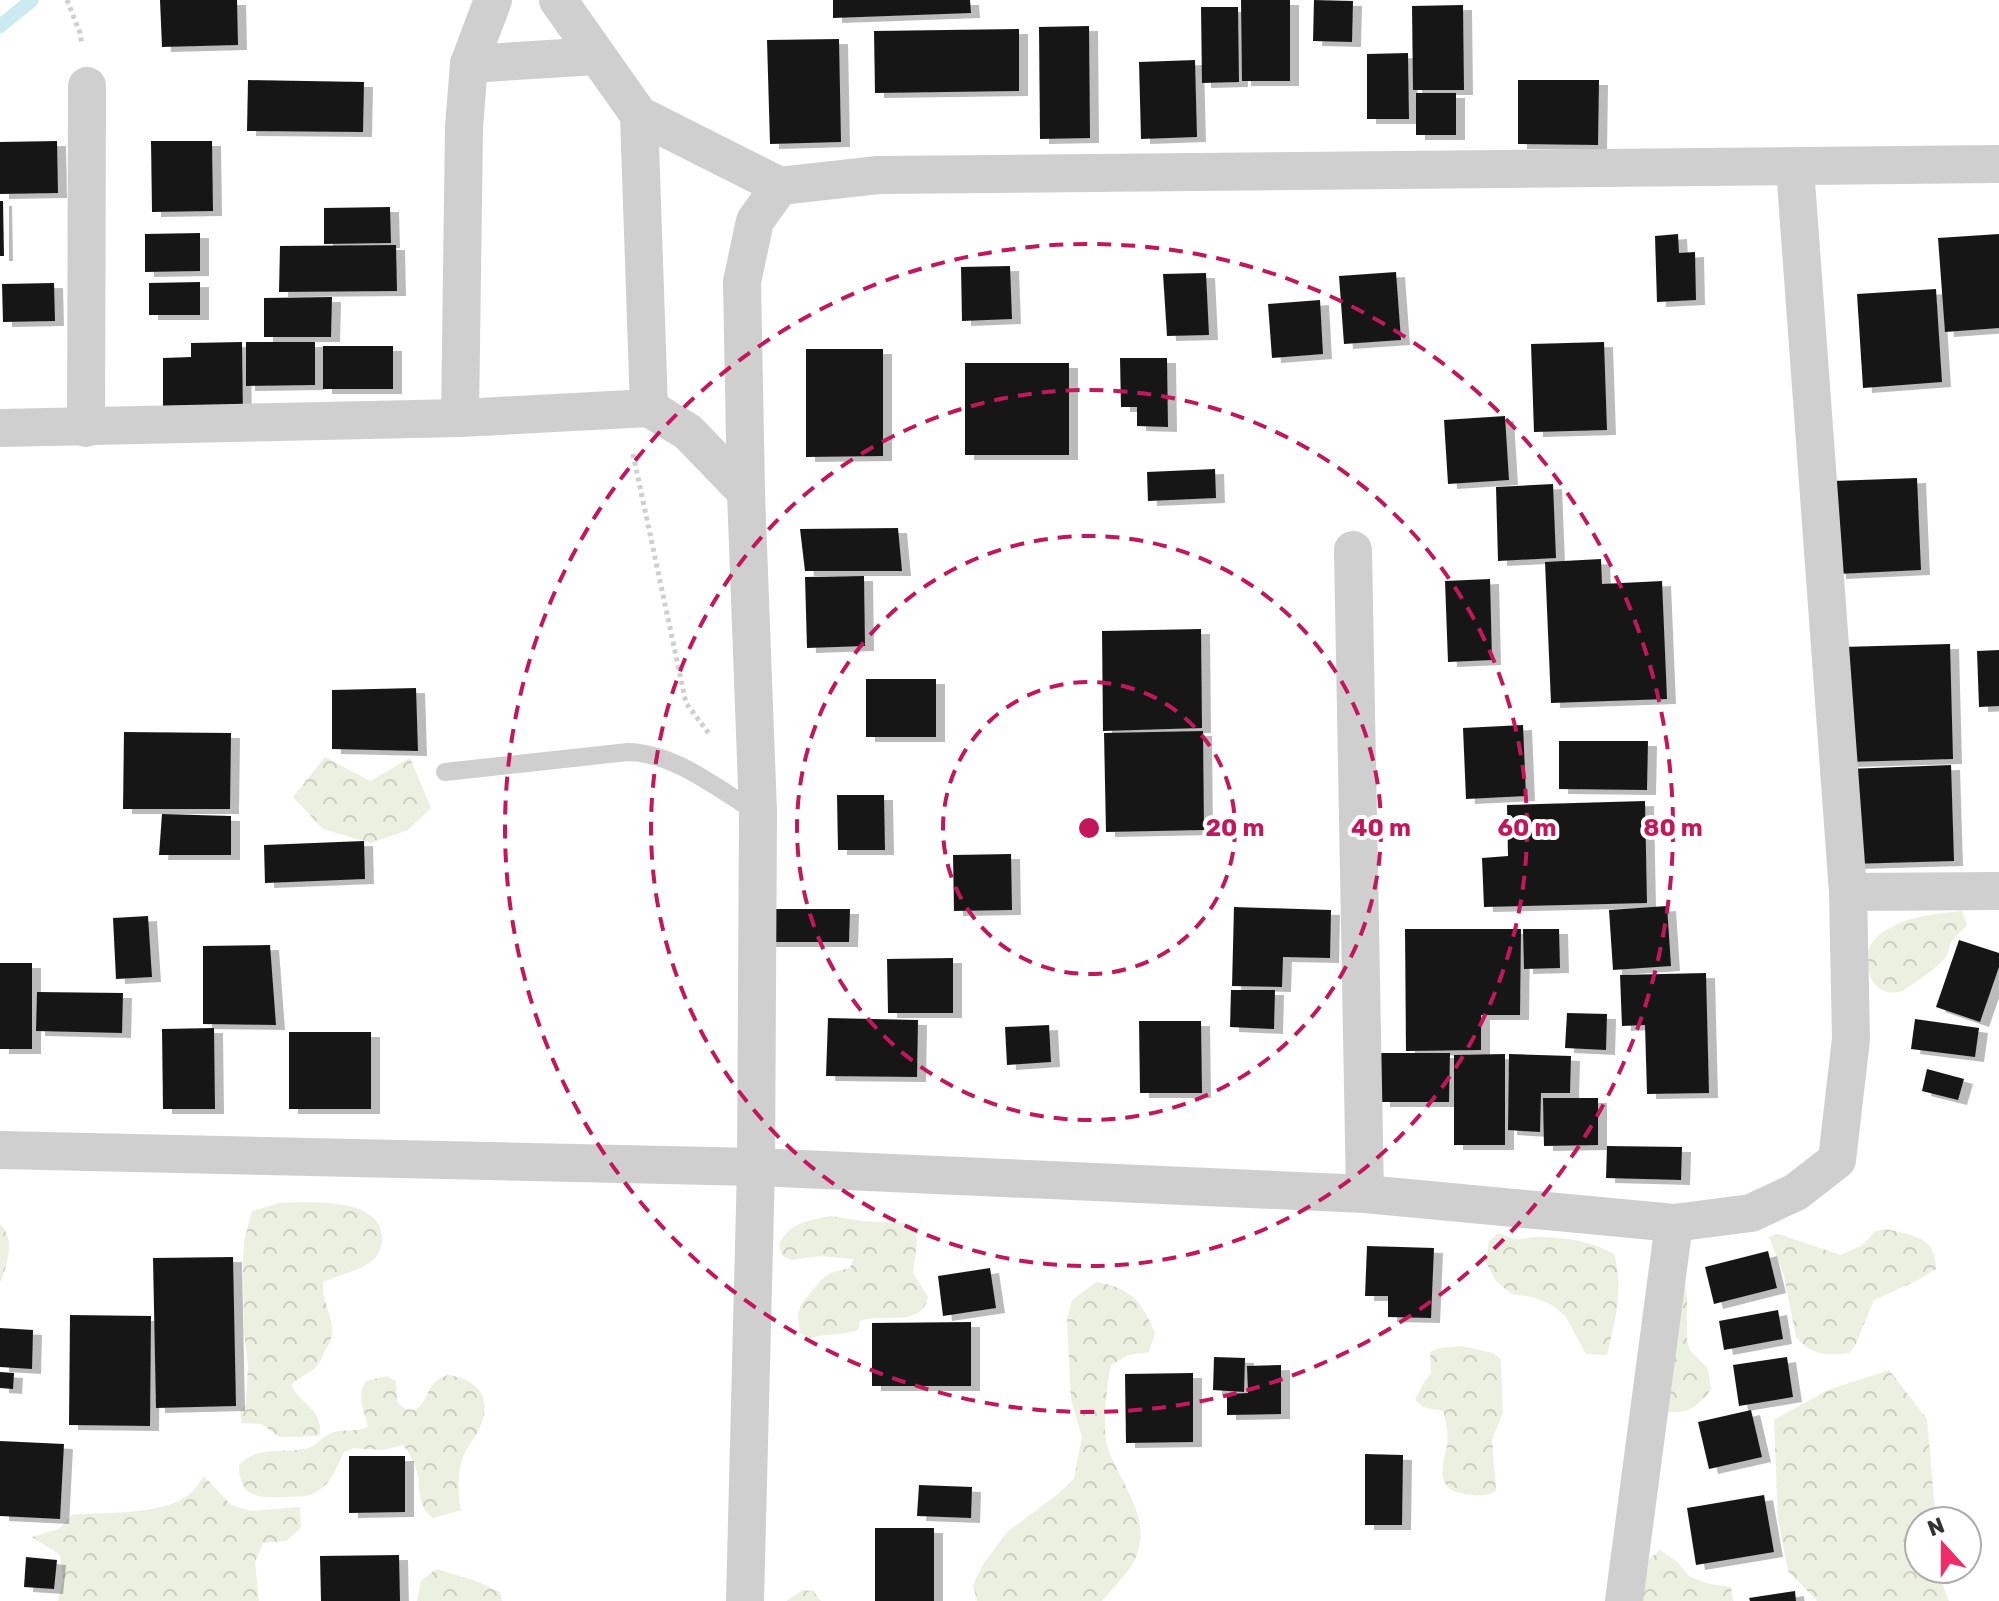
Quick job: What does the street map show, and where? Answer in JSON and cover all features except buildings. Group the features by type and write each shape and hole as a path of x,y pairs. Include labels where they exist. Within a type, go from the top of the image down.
{"street":[{"path":"460,418 464,127 469,64 493,0"},
{"path":"558,0 639,115 780,186 878,175 1999,164"},
{"path":"469,64 597,56"},
{"path":"86,428 87,86"},
{"path":"637,408 639,115"},
{"path":"0,1150 756,1167 1365,1194 1674,1223 1751,1213 1796,1192 1837,1160 1851,1039 1848,892 1795,168"},
{"path":"745,1601 756,1167 758,813 742,282 755,221 780,186"},
{"path":"0,428 460,418 637,408 688,432 746,492"},
{"path":"1353,550 1365,1194"},
{"path":"1848,892 1999,891"},
{"path":"1624,1601 1674,1223"}],"lane":[{"path":"445,772 647,752 669,760 758,813"}],"path":[{"path":"637,408 686,703 713,739"}],"green space":[{"path":"325,757 370,781 410,758 431,808 408,830 371,843 323,829 293,797"},
{"path":"1962,911 1967,925 1952,940 1940,964 1904,990 1893,993 1876,985 1868,968 1867,957 1875,939 1905,921"},
{"path":"279,1203 324,1203 357,1208 378,1224 382,1237 374,1259 356,1270 323,1282 332,1324 330,1341 317,1366 291,1385 316,1415 319,1436 279,1437 262,1424 242,1423 240,1412 246,1404 248,1364 244,1333 244,1241 252,1211"},
{"path":"830,1216 903,1223 915,1232 917,1242 913,1273 928,1297 918,1313 900,1318 860,1321 858,1330 852,1332 810,1338 800,1333 798,1314 801,1304 822,1279 830,1273 850,1268 853,1259 821,1256 791,1260 782,1256 779,1245 794,1227"},
{"path":"0,1224 9,1245 0,1283"},
{"path":"1886,1229 1927,1243 1932,1249 1936,1269 1874,1300 1855,1346 1849,1353 1826,1354 1807,1348 1796,1337 1784,1276 1769,1237 1779,1234 1840,1255 1861,1246 1876,1231"},
{"path":"1499,1233 1517,1239 1541,1237 1579,1241 1614,1254 1618,1292 1607,1355 1586,1354 1566,1317 1552,1305 1533,1297 1511,1294 1495,1280 1486,1262 1489,1241"},
{"path":"1684,1279 1687,1340 1690,1350 1708,1369 1711,1389 1695,1406 1676,1412 1661,1409"},
{"path":"1096,1282 1118,1288 1134,1298 1155,1333 1149,1352 1129,1355 1111,1365 1106,1405 1107,1445 1132,1500 1140,1528 1136,1557 1102,1601 977,1601 973,1585 982,1566 1007,1532 1074,1479 1082,1437 1071,1400 1067,1320 1072,1300"},
{"path":"1461,1346 1493,1353 1501,1359 1503,1412 1492,1440 1496,1491 1485,1495 1456,1492 1445,1484 1442,1472 1447,1436 1443,1411 1423,1407 1415,1400 1431,1373 1430,1352"},
{"path":"1889,1370 1927,1419 1935,1505 1903,1505 1903,1585 1943,1585 1949,1601 1817,1601 1788,1571 1778,1520 1774,1420 1828,1390"},
{"path":"448,1375 477,1387 484,1402 482,1422 460,1466 458,1485 461,1510 433,1518 424,1509 416,1468 403,1445 383,1450 353,1448 344,1452 330,1480 309,1495 259,1496 252,1494 243,1484 239,1465 254,1455 304,1449 331,1433 368,1427 361,1399 366,1381 387,1376 396,1381 397,1402 405,1409 415,1410 424,1401 431,1386"},
{"path":"204,1476 231,1505 251,1511 300,1507 301,1528 286,1541 263,1543 255,1562 259,1601 58,1601 63,1580 60,1555 32,1537 59,1529 71,1515 135,1511 168,1505 193,1491"},
{"path":"1660,1550 1677,1562 1690,1577 1731,1587 1733,1601 1636,1601 1644,1564"},
{"path":"436,1569 500,1592 502,1601 417,1601 421,1581"},
{"path":"803,1590 813,1591 821,1601 786,1601"}],"waterway":[{"path":"0,26 32,0"}]}
